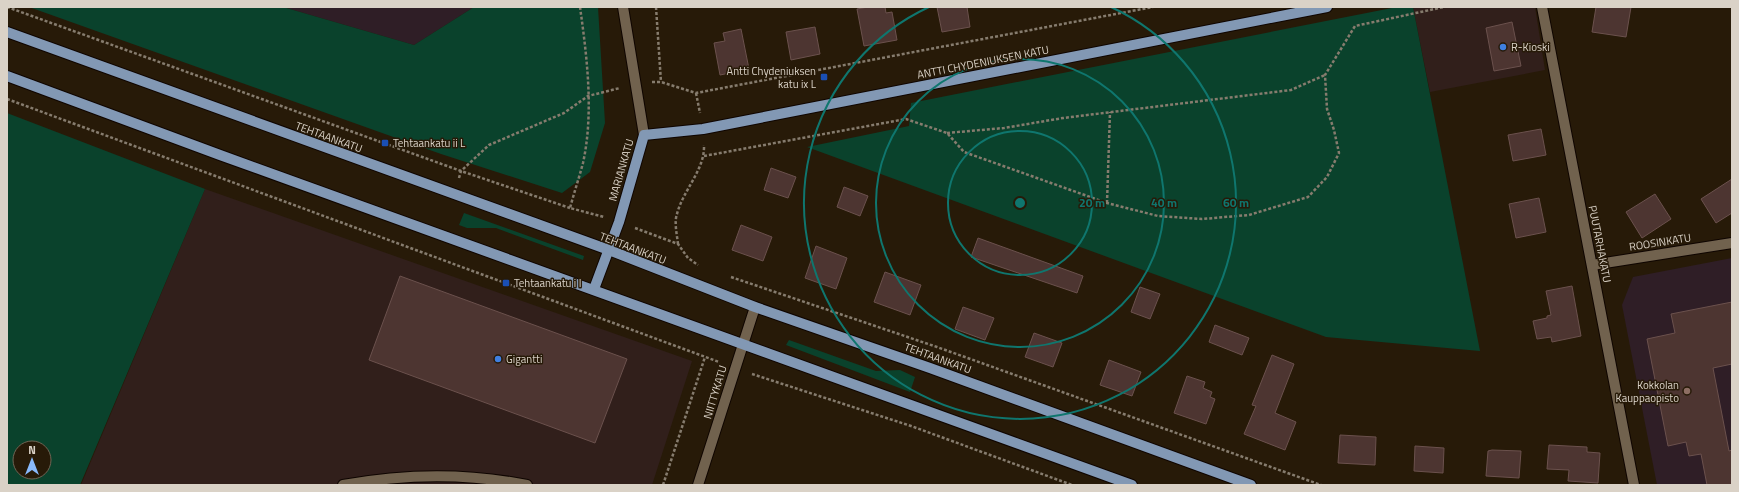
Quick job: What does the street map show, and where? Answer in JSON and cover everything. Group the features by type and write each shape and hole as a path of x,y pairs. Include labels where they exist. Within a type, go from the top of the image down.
{"main road":[{"name":"ANTTI CHYDENIUKSEN KATU","path":"644,135 703,129 1327,7"},
{"name":"TEHTAANKATU","path":"7,32 453,195 609,250 755,307 930,368 1252,485"},
{"path":"7,76 220,155 594,289 1132,485"},
{"name":"MARIANKATU","path":"594,289 619,222 644,135"}],"street":[{"name":"MARIANKATU","path":"624,7 644,135"},
{"name":"PUUTARHAKATU","path":"1542,7 1634,485"},
{"name":"ROOSINKATU","path":"1592,265 1732,243"},
{"name":"NIITTYKATU","path":"698,485 755,307"},
{"path":"343,485 389,478 427,476 504,480 527,485"}],"path":[{"path":"7,7 462,171 570,208 619,222 678,244"},
{"path":"570,208 582,163 586,138 588,96 580,7"},
{"path":"656,7 661,82"},
{"path":"453,195 462,171 489,145 564,112 588,96 635,84 661,82 696,93 1153,7"},
{"path":"704,156 906,119 947,133 1004,128 1110,112 1291,90 1325,75 1355,26 1444,7"},
{"path":"947,133 964,152 1107,203 1158,216 1202,219 1249,215 1308,197 1327,178 1339,153 1334,130 1327,109 1325,75"},
{"path":"696,93 703,129 704,156 698,171 684,193 676,215 678,244 688,258 702,267"},
{"path":"7,99 735,368 911,426 1072,485"},
{"path":"1107,203 1110,112"},
{"path":"433,256 440,234"},
{"path":"724,274 937,347 1321,485"},
{"path":"930,368 937,347"},
{"path":"663,485 705,357"},
{"path":"911,426 917,407"}],"shaded area":[{"path":"283,7 474,7 414,45"},
{"path":"1413,7 1535,7 1545,70 1430,92"},
{"path":"205,189 692,361 652,485 81,485"},
{"path":"1732,258 1732,485 1657,485 1622,305 1633,277"}],"green space":[{"path":"29,7 283,7 414,45 474,7 598,7 605,123 590,172 562,193 441,154"},
{"path":"1397,7 1413,7 1480,351 1326,337 807,147 909,126 911,103"},
{"path":"7,113 205,189 80,485 7,485"},
{"path":"464,213 584,256 583,260 496,228 467,228 459,225"},
{"path":"789,340 876,371 900,370 915,377 910,392 786,345"}],"building":[{"path":"868,7 885,7 886,13 892,12 897,40 864,46 857,9"},
{"path":"937,7 967,7 970,27 942,32"},
{"path":"1596,7 1631,7 1626,37 1592,32"},
{"name":"R-Kioski","path":"1512,22 1521,66 1494,71 1486,28"},
{"path":"815,27 820,54 791,60 786,32"},
{"path":"741,29 749,69 720,75 714,43 725,41 723,33"},
{"path":"1541,129 1546,155 1513,161 1508,135"},
{"path":"771,168 796,177 788,198 764,190"},
{"path":"1732,179 1732,213 1716,223 1701,199"},
{"path":"844,187 868,196 860,216 837,207"},
{"path":"1655,194 1671,219 1642,238 1626,212"},
{"path":"1539,198 1546,232 1516,238 1509,204"},
{"path":"741,225 772,237 763,261 732,250"},
{"path":"978,238 1083,276 1077,293 971,257"},
{"path":"816,246 847,258 836,289 805,278"},
{"path":"885,272 921,285 910,315 874,302"},
{"name":"Gigantti","path":"400,276 627,359 595,443 369,360"},
{"path":"1572,286 1581,336 1552,342 1551,337 1537,339 1533,321 1547,318 1547,316 1551,315 1546,291"},
{"path":"1140,287 1160,294 1150,319 1131,312"},
{"name":"Kokkolan Kauppaopisto","path":"1732,302 1732,364 1713,368 1729,451 1732,450 1732,485 1707,485 1701,454 1689,456 1686,442 1668,446 1647,339 1675,333 1671,314"},
{"path":"963,307 994,318 985,340 955,329"},
{"path":"1215,325 1249,338 1242,355 1209,342"},
{"path":"1034,333 1062,343 1053,367 1025,357"},
{"path":"1272,355 1294,364 1275,413 1296,422 1285,450 1244,434 1256,406 1252,405"},
{"path":"1109,360 1141,372 1132,396 1100,385"},
{"path":"1187,376 1205,382 1203,388 1212,392 1210,397 1215,399 1206,424 1174,413"},
{"path":"1340,435 1376,437 1375,465 1338,463"},
{"path":"1549,445 1587,447 1587,452 1600,453 1598,483 1568,481 1569,470 1547,469"},
{"path":"1415,446 1444,448 1443,473 1414,471"},
{"path":"1488,451 1521,451 1519,478 1486,476"}],"place":[{"name":"R-Kioski","path":"1503,47"},
{"name":"Antti Chydeniuksen katu ix L","path":"824,77"},
{"name":"Tehtaankatu ii L","path":"385,143"},
{"name":"Tehtaankatu i I","path":"506,283"},
{"name":"Gigantti","path":"498,359"},
{"name":"Kokkolan Kauppaopisto","path":"1687,391"}]}
